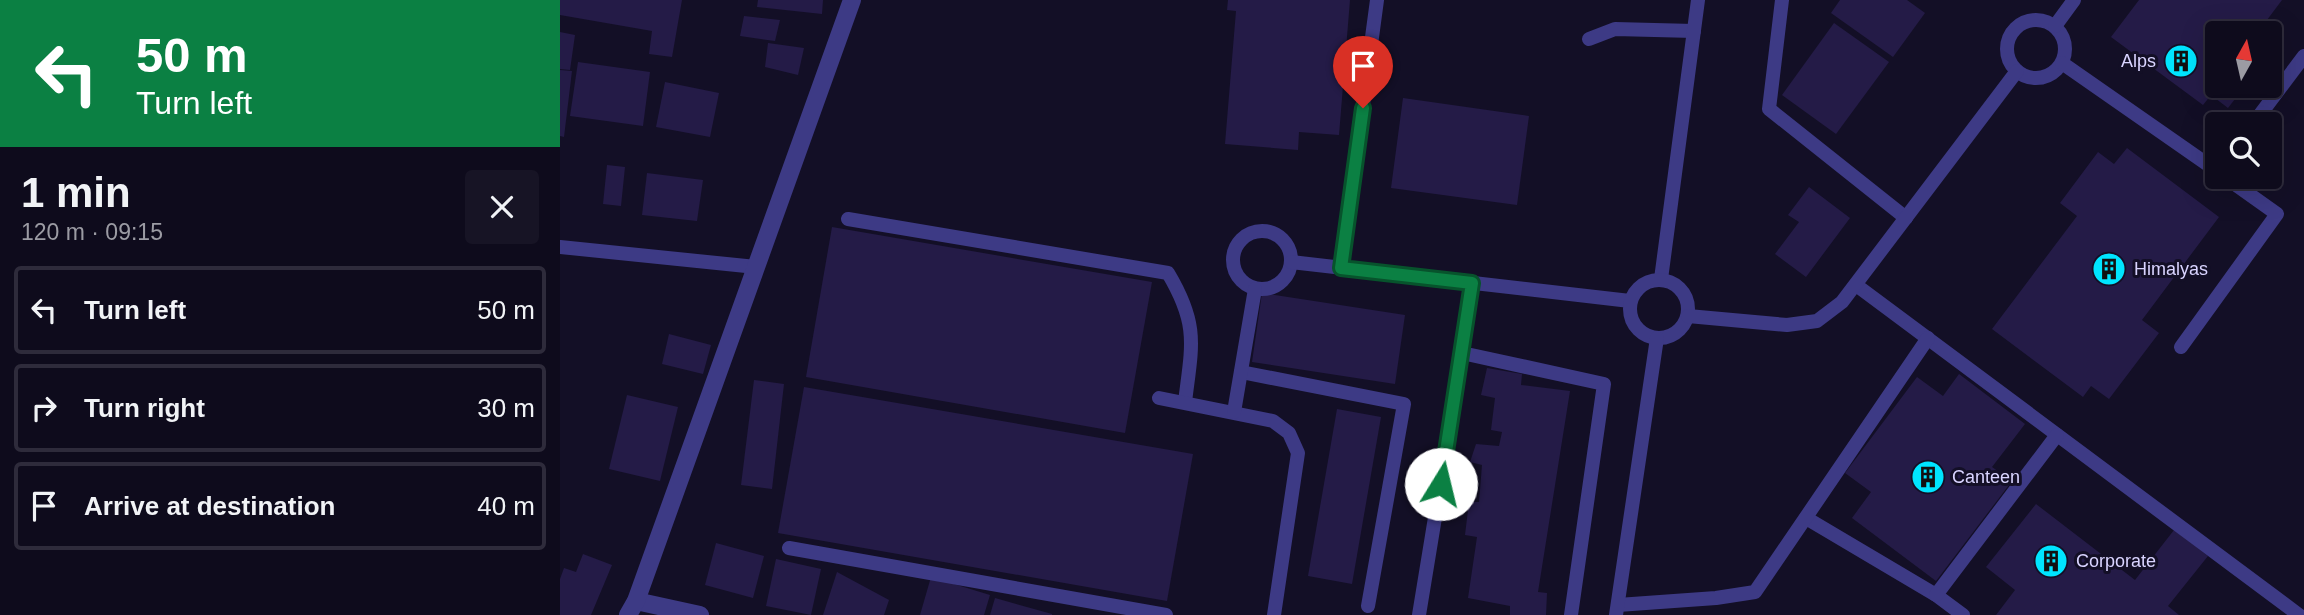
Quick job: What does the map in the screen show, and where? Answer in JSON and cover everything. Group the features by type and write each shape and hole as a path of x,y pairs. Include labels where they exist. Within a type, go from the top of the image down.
{"street":[{"path":"700,615 632,608 852,0"}],"lane":[{"path":"1341,268 1377,0"},
{"path":"1661,279 1698,0"},
{"path":"1782,0 1769,109 1906,218"},
{"path":"2055,26 2074,0"},
{"path":"2026,21 2046,21 2055,26 2066,43 2066,54 2062,63 2047,76 2036,78 2026,77 2017,71 2007,54 2011,34 2026,21"},
{"path":"1589,39 1615,29 1694,31"},
{"path":"2262,112 2304,56"},
{"path":"2062,63 2205,163"},
{"path":"1688,316 1787,325 1817,321 1842,303 2017,71"},
{"path":"2181,347 2277,214 2242,189"},
{"path":"848,219 1168,273 1189,317 1192,341 1185,402"},
{"path":"1258,231 1278,236 1290,252 1291,262 1283,281 1265,290 1245,285 1233,269 1232,259 1240,240 1258,231"},
{"path":"560,247 756,267"},
{"path":"1291,262 1630,302"},
{"path":"1661,279 1679,288 1685,296 1688,316 1676,333 1667,337 1647,336 1638,330 1629,312 1630,302 1634,292 1642,285 1661,279"},
{"path":"1419,615 1472,283"},
{"path":"1856,285 2299,615"},
{"path":"1234,412 1255,289"},
{"path":"1657,338 1617,610 1755,592 1928,338"},
{"path":"1462,354 1604,384 1571,615"},
{"path":"1241,372 1404,404 1368,606"},
{"path":"1159,398 1273,421 1289,433 1298,453 1274,615"},
{"path":"1936,595 2057,435"},
{"path":"1806,518 1936,595 1964,615"},
{"path":"789,548 1166,615"}],"building":[{"path":"560,0 682,0 672,57 649,54 652,31 560,15"},
{"path":"758,0 823,0 822,14 757,7"},
{"path":"1228,0 1350,0 1339,135 1299,132 1298,150 1225,144 1236,11 1227,10"},
{"path":"1840,0 1907,0 1925,13 1893,57 1831,13"},
{"name":"Alps","path":"2139,0 2282,0 2266,21 2205,21 2205,98 2209,98 2203,105 2111,37"},
{"path":"744,16 780,20 775,41 740,36"},
{"path":"1834,23 1889,62 1836,134 1782,95"},
{"path":"560,32 575,35 570,70 560,69"},
{"path":"768,43 804,48 798,75 765,67"},
{"path":"578,62 650,72 643,126 570,116"},
{"path":"560,70 572,71 564,137 560,136"},
{"path":"665,82 719,93 710,137 656,127"},
{"path":"1403,98 1529,116 1517,205 1391,188"},
{"name":"Alps","path":"2215,98 2236,98 2228,108"},
{"name":"Himalyas","path":"2127,148 2219,217 2142,320 2159,333 2109,399 2091,386 2083,397 1992,329 2077,216 2060,203 2098,152 2114,164"},
{"path":"607,165 625,167 621,206 603,204"},
{"path":"647,173 703,180 697,221 642,215"},
{"path":"1809,187 1850,218 1806,277 1775,254 1799,222 1788,215"},
{"path":"832,227 1152,282 1125,433 806,377"},
{"path":"1262,293 1405,315 1395,384 1252,362"},
{"path":"669,334 711,345 703,374 662,364"},
{"path":"1487,368 1522,374 1521,385 1570,391 1538,592 1547,593 1546,615 1510,615 1510,606 1468,598 1477,537 1465,535 1469,502 1479,502 1482,465 1470,462 1476,444 1499,446 1502,432 1491,430 1495,398 1481,395"},
{"name":"Canteen","path":"1959,374 2025,424 1992,467 2012,481 1936,581 1852,518 1871,492 1845,473 1917,377 1943,396"},
{"path":"754,380 784,384 772,489 741,485"},
{"path":"804,387 1193,454 1167,601 778,533"},
{"path":"627,395 678,407 660,481 609,469"},
{"path":"1337,409 1381,417 1352,584 1308,576"},
{"name":"Corporate","path":"2036,504 2135,580 2174,530 2208,556 2168,606 2179,615 1996,615 2015,590 1986,567"},
{"path":"716,543 764,556 753,598 705,585"},
{"path":"583,554 612,565 591,615 560,615 560,579 564,568 576,572"},
{"path":"776,559 821,569 811,615 766,606"},
{"path":"837,572 889,600 884,615 823,615"},
{"path":"931,577 990,595 984,615 920,615"},
{"path":"995,598 1052,614 1052,615 990,615"}],"place":[{"name":"Alps","path":"2181,61"},
{"name":"Himalyas","path":"2109,269"},
{"name":"Canteen","path":"1928,477"},
{"name":"Corporate","path":"2051,561"}],"route":[{"path":"1363,108 1341,268 1472,283 1441,484"}]}
